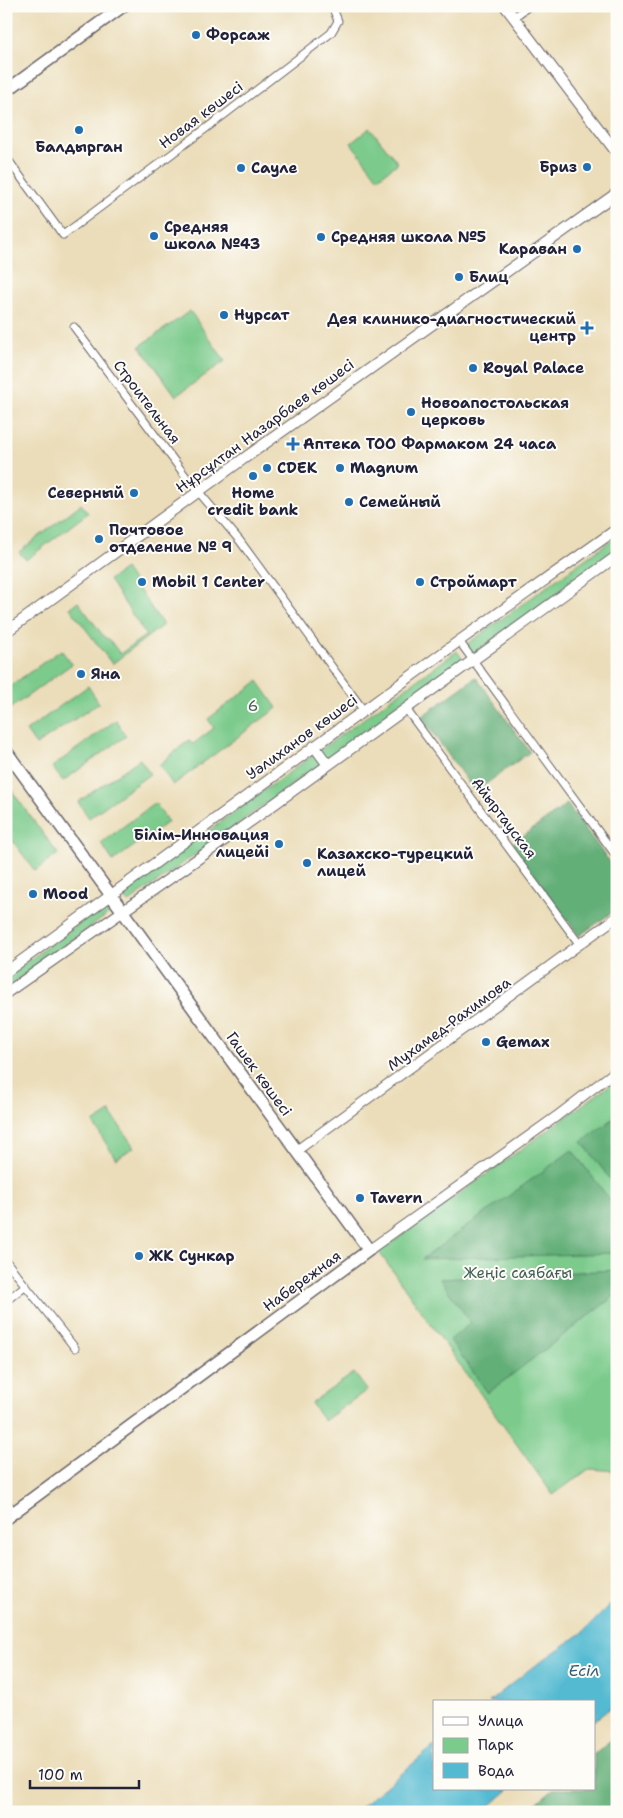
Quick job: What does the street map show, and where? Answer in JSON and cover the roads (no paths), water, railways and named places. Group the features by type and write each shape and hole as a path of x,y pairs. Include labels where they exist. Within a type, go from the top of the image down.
{"main road":[{"path":"6,91 123,6"},
{"path":"505,6 617,153"},
{"name":"Нұрсұлтан Назарбаев көшесі","path":"6,632 416,335 617,193"},
{"name":"Уәлиханов көшесі","path":"6,972 459,640 617,529"},
{"path":"6,993 124,914 617,556"},
{"path":"314,746 328,765"},
{"name":"Гашек көшесі","path":"6,751 368,1250"},
{"name":"Набережная","path":"10,1515 368,1250"}],"street":[{"name":"Новая көшесі","path":"6,156 63,234 238,104 331,32 338,20 332,6"},
{"path":"514,17 529,6"},
{"name":"Строительная","path":"74,327 187,478 200,491"},
{"path":"200,491 240,542 364,711"},
{"path":"459,640 617,857"},
{"name":"Айыртауская","path":"406,709 580,945"},
{"name":"Мухамед-Рахимова","path":"296,1152 617,918"},
{"name":"Набережная","path":"368,1250 557,1116 617,1070"},
{"path":"6,1261 75,1348"},
{"path":"6,1301 26,1285"},
{"path":"6,1501 10,1515"}],"water":[{"name":"Есіл","path":"617,1598 617,1703 596,1719 596,1700 491,1700 530,1669 582,1633"},
{"path":"433,1747 433,1790 508,1790 483,1812 355,1812"}],"place":[{"name":"Форсаж","path":"196,35"},
{"name":"Балдырган","path":"79,130"},
{"name":"Бриз","path":"587,167"},
{"name":"Сауле","path":"241,168"},
{"name":"Средняя школа №43","path":"154,236"},
{"name":"Средняя школа №5","path":"321,237"},
{"name":"Караван","path":"577,249"},
{"name":"Блиц","path":"459,277"},
{"name":"Нурсат","path":"224,315"},
{"name":"Дея клинико-диагностический центр","path":"587,328"},
{"name":"Royal Palace","path":"473,368"},
{"name":"Новоапостольская церковь","path":"411,412"},
{"name":"Аптека ТОО Фармаком 24 часа","path":"293,444"},
{"name":"CDEK","path":"267,468"},
{"name":"Magnum","path":"340,468"},
{"name":"Home credit bank","path":"253,476"},
{"name":"Северный","path":"134,493"},
{"name":"Семейный","path":"349,502"},
{"name":"Почтовое отделение № 9","path":"99,539"},
{"name":"Mobil 1 Center","path":"142,582"},
{"name":"Строймарт","path":"420,582"},
{"name":"Яна","path":"81,674"},
{"name":"Білім-Инновация лицейі","path":"279,844"},
{"name":"Казахско-турецкий лицей","path":"307,863"},
{"name":"Mood","path":"33,894"},
{"name":"Gemax","path":"486,1042"},
{"name":"Tavern","path":"360,1198"},
{"name":"ЖК Сункар","path":"139,1256"}],"park label":[{"name":"6","path":"253,706"},
{"name":"Жеңіс саябағы","path":"518,1273"}]}
